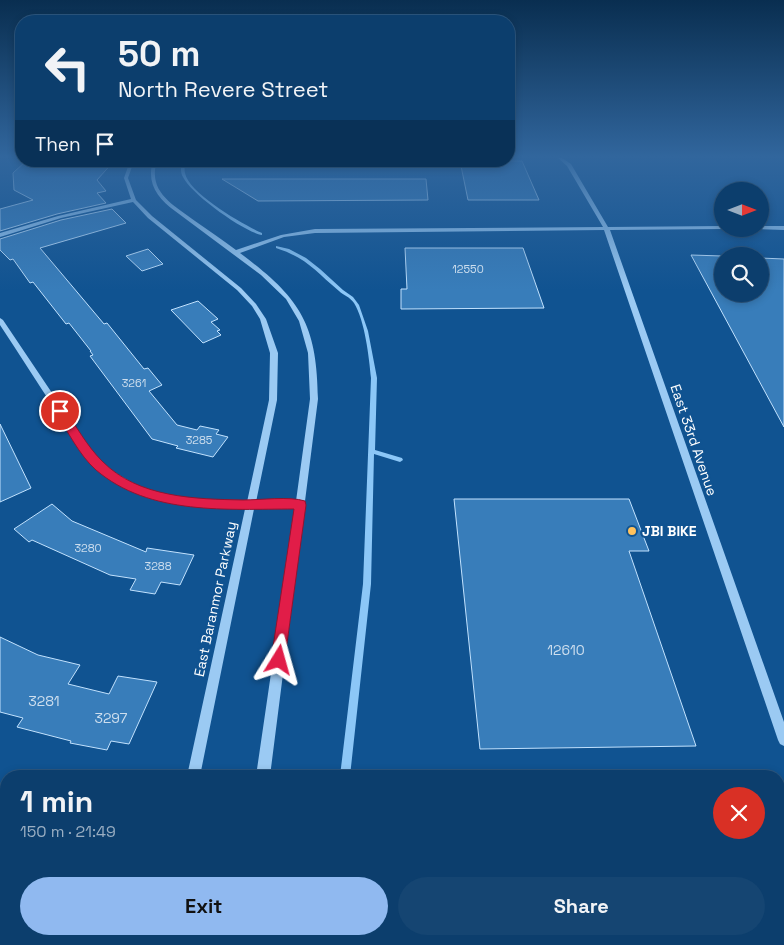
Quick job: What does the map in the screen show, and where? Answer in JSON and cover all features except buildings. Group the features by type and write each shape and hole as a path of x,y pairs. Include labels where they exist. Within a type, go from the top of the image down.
{"street":[{"path":"0,235 60,217 125,202"},
{"name":"East Baranmor Parkway","path":"136,202 150,217 247,296 263,319 274,353 273,400 194,770"},
{"path":"168,202 267,277 286,296 297,311 312,348 314,399 264,770"},
{"name":"East 33rd Avenue","path":"591,202 606,228 784,740"},
{"path":"234,253 288,235 314,231 714,228"},
{"path":"769,228 784,228"},
{"path":"0,320 90,456 117,480 149,494 205,504 300,505"}],"waterway":[{"path":"210,202 242,225 261,234"},
{"path":"277,247 288,250 305,259 355,302 366,331 374,378 367,584 346,770"},
{"path":"372,451 400,460"}],"place":[{"name":"JBI BIKE","path":"632,531"}],"route":[{"path":"60,411 90,456 99,466 117,480 149,494 205,504 300,505 279,660"}]}
